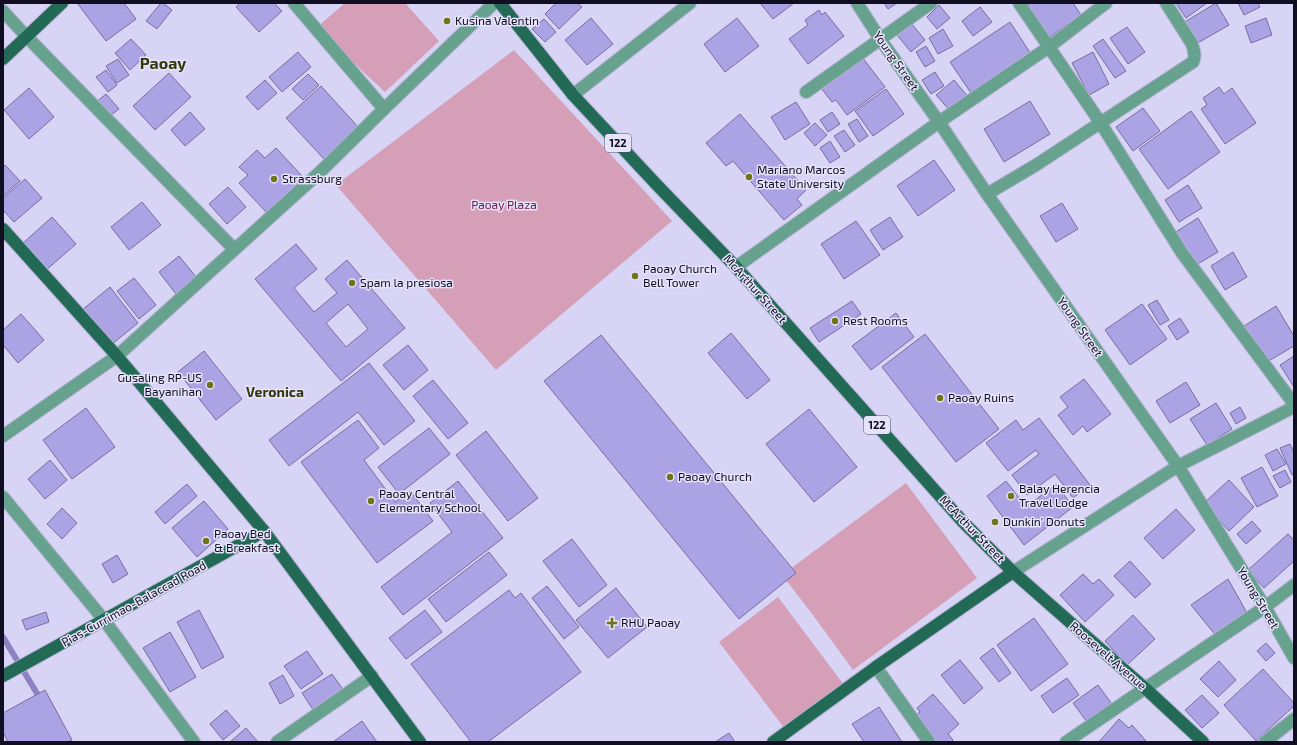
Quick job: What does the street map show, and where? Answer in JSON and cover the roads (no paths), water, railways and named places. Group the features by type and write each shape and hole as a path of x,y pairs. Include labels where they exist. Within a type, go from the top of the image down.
{"main road":[{"path":"3,59 62,3"},
{"name":"McArthur Street","path":"500,3 573,95 736,267 963,522 1013,572"},
{"path":"3,229 118,356 264,531 420,742"},
{"name":"Pias-Currimao-Balaccad Road","path":"3,676 264,531"},
{"path":"773,742 876,667 1013,572"},
{"name":"Roosevelt Avenue","path":"1013,572 1146,689 1203,742"}],"street":[{"path":"294,3 384,109"},
{"path":"3,436 118,356 319,173 494,3"},
{"path":"573,95 690,3"},
{"name":"Young Street","path":"857,3 880,39 939,122 987,194 1178,466 1265,607 1294,658"},
{"path":"806,92 931,3"},
{"path":"1013,572 1178,466 1294,406 1182,254 1100,122 1019,3"},
{"path":"736,267 939,122 1049,47 1106,3"},
{"path":"987,194 1036,165 1193,62 1195,51 1192,44 1166,3"},
{"path":"3,11 234,249"},
{"path":"3,497 104,620 194,742"},
{"path":"1066,742 1146,689 1265,607 1294,585"},
{"path":"876,667 929,742"},
{"path":"277,742 372,676"},
{"path":"1265,742 1294,719"}],"waterway":[{"path":"3,637 41,700"}],"place":[{"name":"Kusina Valentin","path":"447,21"},
{"name":"Mariano Marcos State University","path":"749,177"},
{"name":"Strassburg","path":"274,179"},
{"name":"Paoay Church Bell Tower","path":"635,276"},
{"name":"Spam la presiosa","path":"352,283"},
{"name":"Rest Rooms","path":"835,321"},
{"name":"Gusaling RP-US Bayanihan","path":"210,385"},
{"name":"Paoay Ruins","path":"940,398"},
{"name":"Paoay Church","path":"670,477"},
{"name":"Balay Herencia Travel Lodge","path":"1011,496"},
{"name":"Paoay Central Elementary School","path":"371,501"},
{"name":"Dunkin' Donuts","path":"995,522"},
{"name":"Paoay Bed & Breakfast","path":"206,541"},
{"name":"RHU Paoay","path":"612,623"}],"district":[{"name":"Paoay","path":"163,63"},
{"name":"Veronica","path":"275,392"}],"park label":[{"name":"Paoay Plaza","path":"504,205"}]}
